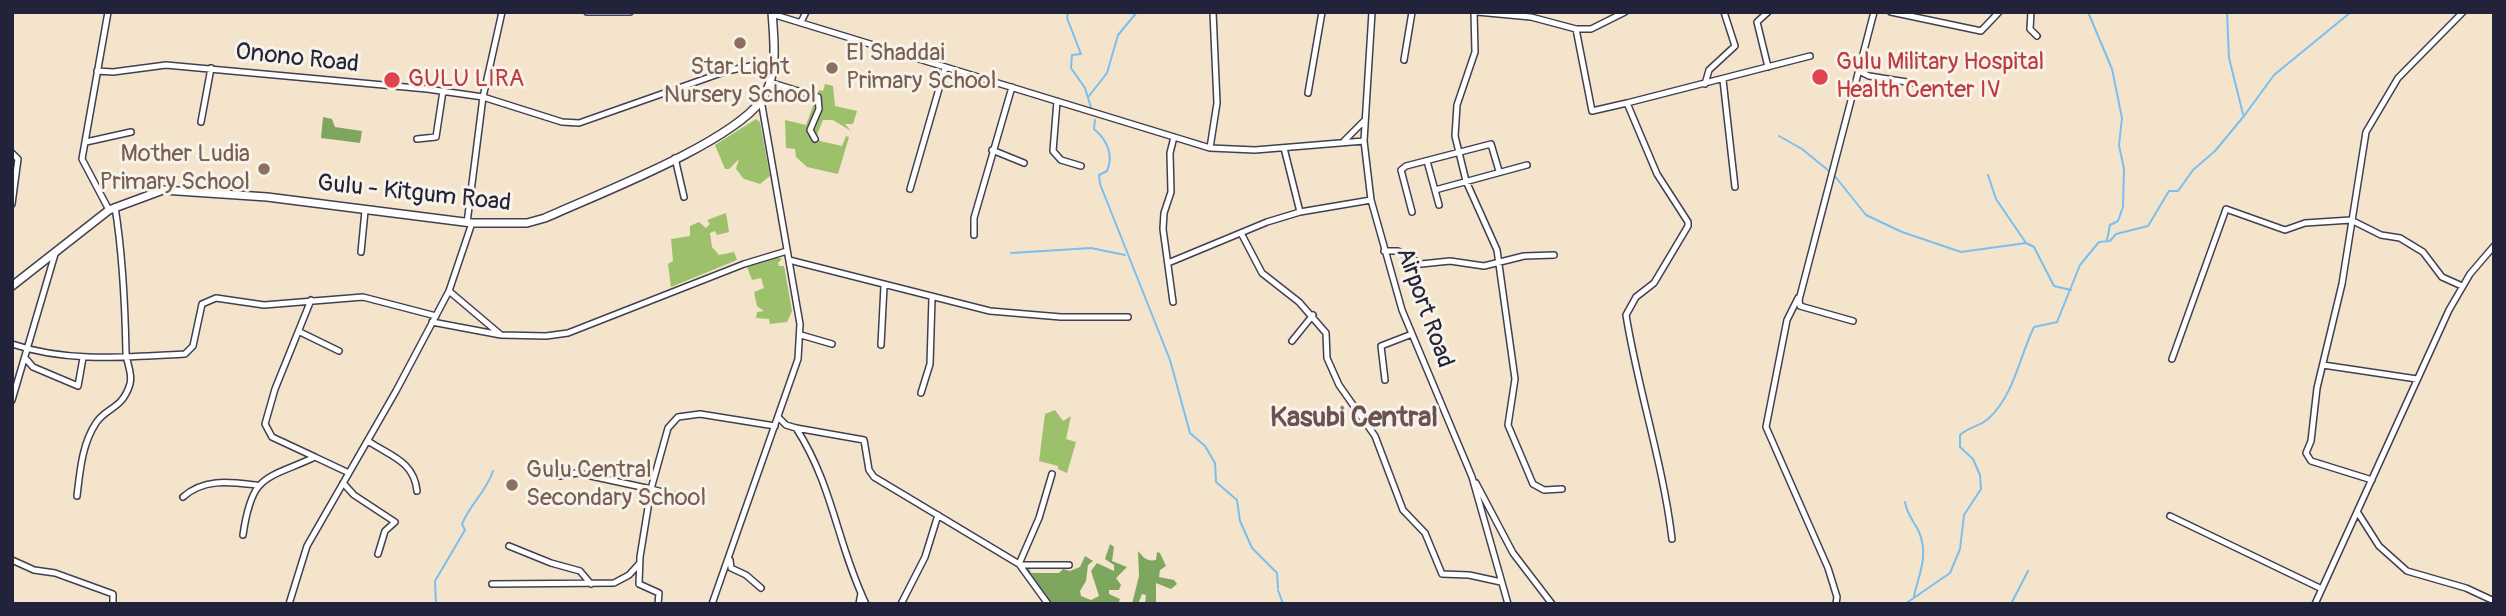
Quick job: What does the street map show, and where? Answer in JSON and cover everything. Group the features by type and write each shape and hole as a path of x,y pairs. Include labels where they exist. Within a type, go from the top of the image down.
{"main road":[{"name":"Gulu - Kitgum Road","path":"12,286 112,209 142,195 181,189 470,223 527,223 545,218 675,158 723,132 761,100 774,61 772,13"}],"street":[{"path":"77,496 82,457 90,435 100,418 117,407 131,378 126,356 126,291 112,209 84,166 108,12"},
{"path":"289,604 307,547 449,291 470,223 483,97 502,12"},
{"path":"587,12 630,12"},
{"path":"801,22 806,12"},
{"path":"1210,148 1217,103 1213,12"},
{"path":"1308,93 1322,12"},
{"name":"Airport Road","path":"1372,12 1364,121 1371,200 1384,251 1412,334 1472,477 1508,604"},
{"path":"1404,60 1412,12"},
{"path":"1562,489 1544,490 1533,485 1508,425 1515,379 1498,262 1489,227 1466,181 1458,153 1454,120 1475,52 1475,12 1532,15 1576,29 1591,29 1625,12"},
{"path":"1705,84 1709,70 1735,46 1724,12"},
{"path":"1768,12 1757,22 1768,67"},
{"path":"1836,604 1833,580 1766,427 1787,320 1800,296 1874,12"},
{"path":"1891,12 1981,31 1999,12"},
{"path":"2031,12 2030,29 2037,36"},
{"path":"2372,480 2308,459 2306,453 2342,284 2362,141 2379,106 2405,70 2433,46 2463,12"},
{"path":"772,13 1210,148 1284,148 1364,141"},
{"path":"1576,29 1591,111 1810,56"},
{"name":"Onono Road","path":"97,71 113,72 148,65 211,68 443,91 483,97 562,122 579,123 727,71 774,61"},
{"path":"201,122 211,68"},
{"path":"911,188 945,68"},
{"path":"1859,71 1869,76 1913,83"},
{"path":"1723,80 1735,187"},
{"path":"769,82 818,97 821,103 810,130 815,139"},
{"path":"974,235 973,224 1012,86"},
{"path":"417,139 436,137 443,91"},
{"path":"712,604 779,418 798,359 801,335 761,100"},
{"path":"1057,101 1053,151 1060,160 1081,166"},
{"path":"1627,103 1657,174 1688,223 1654,283 1636,297 1626,315 1651,438 1665,490 1672,538"},
{"path":"1343,142 1364,121"},
{"path":"86,142 131,132"},
{"path":"1173,302 1163,229 1164,213 1171,192 1170,153 1174,137"},
{"path":"1412,212 1401,170 1491,144 1499,172"},
{"path":"1284,148 1300,212"},
{"path":"992,150 1024,163"},
{"path":"12,153 18,159 12,204"},
{"path":"675,158 684,197"},
{"path":"1427,161 1439,205"},
{"path":"1435,190 1527,165"},
{"path":"1168,263 1300,212 1371,200"},
{"path":"2172,359 2227,209 2286,230 2303,223 2351,219 2381,235 2400,238 2423,253 2442,277 2462,286"},
{"path":"361,252 365,211"},
{"path":"1241,233 1251,257 1268,280 1313,315 1326,333 1327,358 1339,385 1375,436 1403,510 1425,533 1443,574 1469,575 1502,582"},
{"path":"2315,604 2462,286 2494,246"},
{"path":"12,400 29,350 55,251"},
{"path":"432,322 501,335 546,336 568,333 744,264 787,251"},
{"path":"1384,251 1398,251 1421,264 1450,261 1484,267 1524,256 1554,256"},
{"path":"789,260 932,298 1008,313 1128,317"},
{"path":"881,345 884,286"},
{"path":"449,291 501,335"},
{"path":"1800,296 1800,306 1853,321"},
{"path":"12,344 29,350 83,358 188,353 193,346 199,311 205,301 211,298 264,305 373,298 436,316"},
{"path":"922,393 930,364 932,298"},
{"path":"311,300 275,389 265,424 272,437 349,473"},
{"path":"1292,341 1313,315"},
{"path":"300,332 339,351"},
{"path":"1385,380 1381,346 1412,334"},
{"path":"801,335 832,344"},
{"path":"26,359 33,367 78,386 83,358"},
{"path":"2323,365 2417,379"},
{"path":"658,604 659,593 639,584 639,564 651,489 668,428 678,417 700,414 775,426"},
{"path":"779,418 786,425 796,428 864,440 871,474 1019,564 1048,604"},
{"path":"796,428 819,467 866,604"},
{"path":"368,441 408,466 414,475 417,491"},
{"path":"243,535 256,485 270,475 315,457"},
{"path":"559,476 577,473 686,498"},
{"path":"1019,564 1039,518 1052,474"},
{"path":"1472,477 1513,553 1552,604"},
{"path":"183,497 197,485 219,482 256,485"},
{"path":"343,483 354,495 395,522 384,531 378,554"},
{"path":"2358,513 2379,546 2407,571 2466,588 2494,601"},
{"path":"901,604 925,557 939,515"},
{"path":"2170,516 2322,589"},
{"path":"509,546 580,571 592,584"},
{"path":"730,556 731,568 746,575 761,588"},
{"path":"12,560 34,570 55,573 113,594 113,604"},
{"path":"492,584 614,583 629,575 639,564"},
{"path":"1019,564 1069,565"},
{"path":"859,604 861,593"},
{"path":"715,595 718,604"}],"green space":[{"path":"825,84 833,86 835,106 857,111 853,124 845,124 851,131 833,120 823,120 817,135 820,141 842,146 846,136 849,137 838,174 807,167 796,157 795,149 786,148 785,120 806,125 819,90 823,91"},
{"path":"323,117 332,119 335,127 362,131 360,143 321,138"},
{"path":"756,119 760,122 770,176 760,184 744,179 736,169 739,159 729,169 725,169 715,145"},
{"path":"726,213 729,232 717,235 715,231 710,233 712,247 719,255 734,252 737,260 671,287 668,264 673,261 671,239 690,236 690,226 699,222 706,228 710,224 707,220"},
{"path":"776,257 782,259 778,263 779,266 784,266 792,311 787,322 770,324 769,319 756,318 757,312 764,311 757,306 754,292 764,288 761,278 752,280 747,267"},
{"path":"1055,410 1063,421 1071,416 1066,439 1076,442 1067,473 1058,469 1058,466 1039,461 1045,414"},
{"path":"1110,544 1114,547 1112,561 1127,567 1116,578 1121,585 1119,590 1109,590 1109,594 1120,599 1118,604 1053,604 1033,585 1025,570 1029,568 1031,573 1059,573 1063,569 1070,571 1080,567 1085,556 1093,561 1088,565 1086,581 1080,591 1081,596 1091,600 1099,596 1091,571 1097,563 1114,571 1114,565 1105,559"},
{"path":"1138,551 1150,560 1156,560 1157,552 1160,553 1166,566 1160,570 1159,577 1174,580 1177,584 1171,589 1156,583 1156,604 1145,604 1146,595 1142,594 1138,604 1132,604 1139,576"}],"waterway":[{"path":"1068,12 1067,18 1081,54 1072,55 1071,68 1085,88 1092,111"},
{"path":"1089,96 1107,73 1118,35 1137,12"},
{"path":"2088,12 2112,69 2122,118 2119,145 2124,169 2123,207 2118,221 2110,225 2107,240"},
{"path":"2227,12 2229,58 2243,114"},
{"path":"1905,604 1950,573 1960,549 1964,515 1981,489 1980,475 1973,459 1960,447 1960,435 1985,421 1997,410 2010,387 2034,327 2057,322 2080,265 2099,242 2110,241 2116,234 2148,226 2169,191 2178,191 2193,170 2215,151 2274,75 2351,12"},
{"path":"1095,120 1094,129 1106,143 1110,159 1107,171 1099,175 1100,184 1170,360 1190,433 1205,446 1215,463 1216,482 1237,500 1240,521 1252,548 1277,573 1278,588"},
{"path":"1779,136 1802,149 1829,171"},
{"path":"1834,175 1866,215 1902,232 1961,252 2026,243 2034,247 2054,286 2071,290"},
{"path":"1988,175 1996,199 2026,243"},
{"path":"1011,253 1091,248 1125,255"},
{"path":"436,604 435,581 465,530 462,524 465,517 493,471"},
{"path":"1905,502 1919,532 1923,549 1914,596"},
{"path":"2011,604 2028,571"},
{"path":"1278,590 1283,604"}],"place":[{"name":"Star Light Nursery School","path":"740,43"},
{"name":"El Shaddai Primary School","path":"832,68"},
{"name":"Gulu Military Hospital Health Center IV","path":"1820,77"},
{"name":"GULU LIRA","path":"392,80"},
{"name":"Mother Ludia Primary School","path":"264,169"},
{"name":"Gulu Central Secondary School","path":"512,485"}],"district":[{"name":"Kasubi Central","path":"1354,419"}]}
